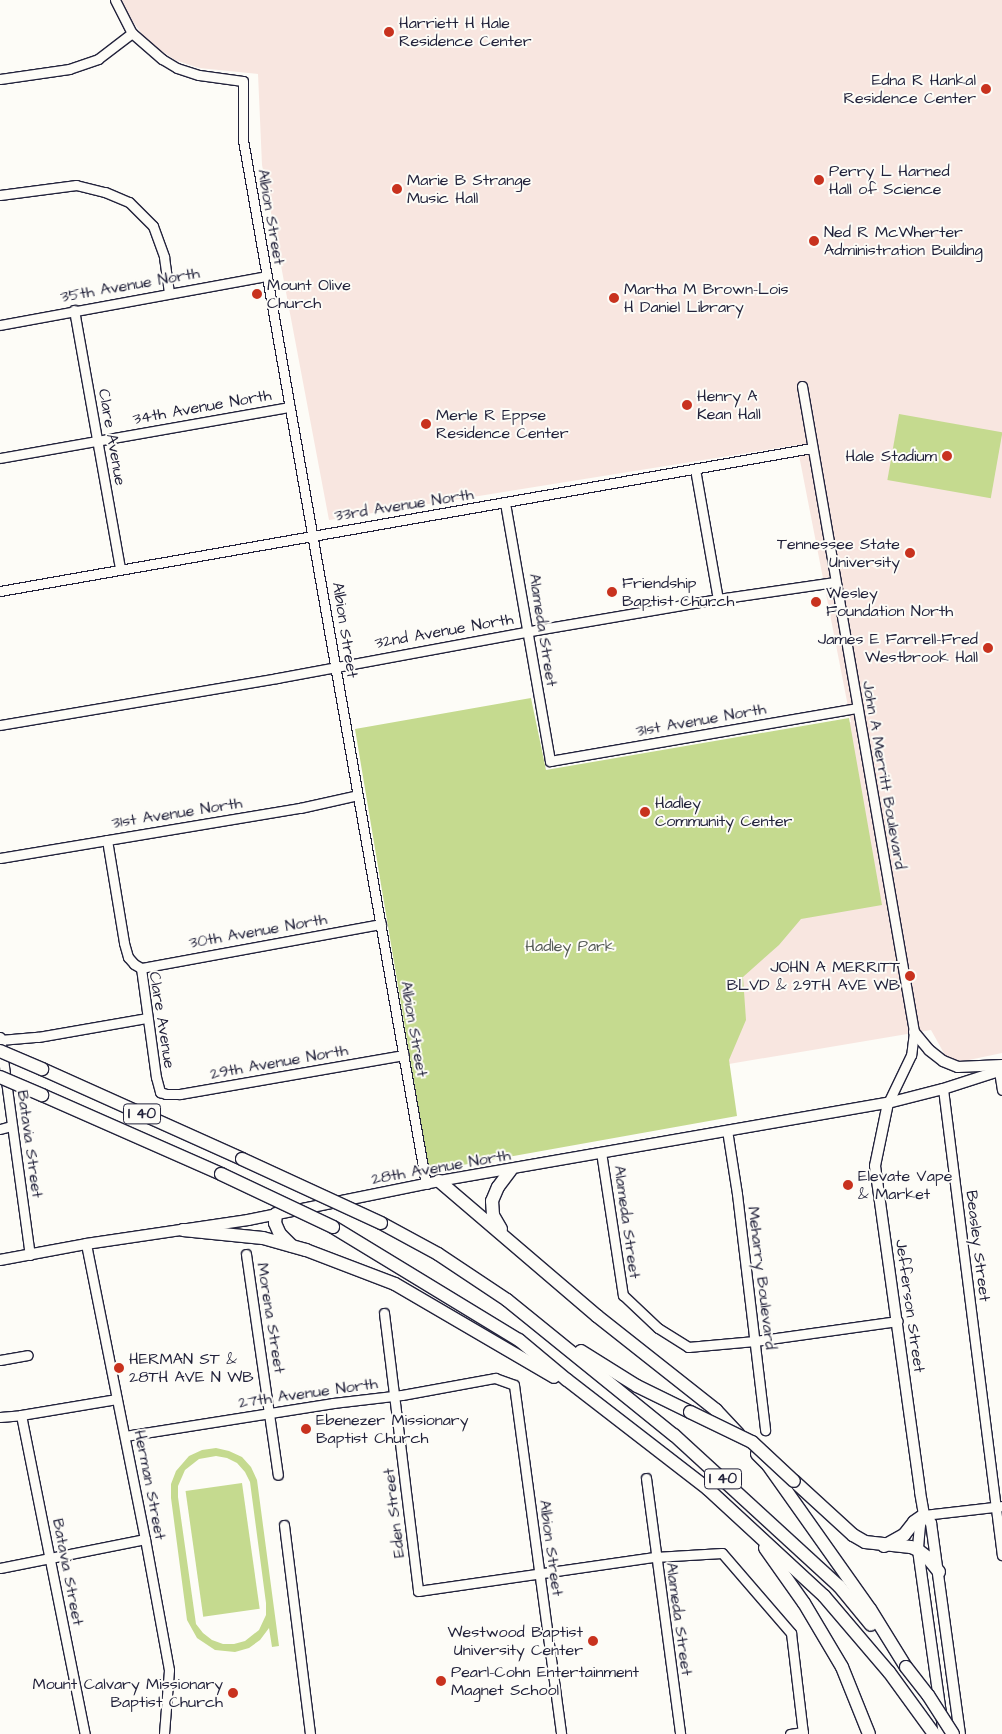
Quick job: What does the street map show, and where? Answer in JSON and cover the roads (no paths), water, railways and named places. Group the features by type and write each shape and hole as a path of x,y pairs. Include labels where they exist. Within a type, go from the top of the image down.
{"highway":[{"name":"I 40","path":"0,1051 242,1158 382,1223 438,1254 531,1320 674,1435 839,1586 928,1695 953,1734"},
{"name":"I 40","path":"0,1078 221,1174 333,1227 519,1340 708,1489 824,1596 889,1672 934,1734"},
{"path":"504,1235 493,1215 492,1201 498,1187 511,1170"},
{"path":"439,1181 597,1316 716,1410 768,1466 870,1609 897,1655"},
{"path":"276,1214 276,1223 280,1234 292,1246"},
{"path":"183,1230 243,1235 292,1246 395,1284 594,1400"},
{"path":"531,1320 637,1386 752,1442 854,1536 865,1542 884,1546 911,1547 927,1557 939,1572"},
{"path":"884,1546 904,1535 914,1522 924,1515"},
{"path":"748,1526 804,1603 842,1667 869,1734"}],"main road":[{"path":"914,1032 929,1050 943,1061 958,1067 1001,1069"},
{"name":"28th Avenue North","path":"0,1260 86,1244 276,1214 439,1181 511,1170 601,1152 888,1102 943,1089 1001,1069"},
{"name":"Jefferson Street","path":"888,1102 875,1166 924,1515 920,1525 918,1550 944,1734"},
{"name":"Jefferson Street","path":"924,1515 931,1523 960,1734"}],"street":[{"path":"0,78 69,69 98,59 132,33 115,0"},
{"name":"Albion Street","path":"132,33 155,54 177,68 208,77 243,81 243,140 426,1184"},
{"path":"0,196 76,185 105,192 129,202 153,226 164,257 169,292"},
{"name":"35th Avenue North","path":"0,325 169,292 266,276"},
{"name":"Clare Avenue","path":"74,310 120,568"},
{"name":"John A Merritt Boulevard","path":"802,386 914,1032 911,1054 888,1102"},
{"name":"34th Avenue North","path":"0,458 290,407"},
{"name":"33rd Avenue North","path":"0,590 313,535 505,504 812,448"},
{"path":"695,469 718,599"},
{"name":"Alameda Street","path":"505,504 550,761"},
{"name":"32nd Avenue North","path":"0,725 528,631 718,599 835,582"},
{"name":"31st Avenue North","path":"550,761 857,708"},
{"name":"31st Avenue North","path":"0,858 300,808 358,795"},
{"name":"Clare Avenue","path":"107,840 124,942 128,957 141,968 157,1086 160,1092"},
{"name":"30th Avenue North","path":"141,968 381,924"},
{"path":"0,1039 38,1037 147,1018"},
{"name":"Batavia Street","path":"0,1039 30,1255"},
{"name":"29th Avenue North","path":"160,1092 180,1094 404,1056"},
{"path":"1001,1069 1002,1090"},
{"name":"Beasley Street","path":"943,1089 999,1507 1002,1555"},
{"path":"0,1129 11,1126"},
{"name":"Meharry Boulevard","path":"727,1130 765,1430"},
{"name":"Alameda Street","path":"601,1152 623,1295 658,1328 688,1347 755,1341"},
{"name":"Herman Street","path":"86,1244 169,1670 164,1734"},
{"name":"Morena Street","path":"246,1254 278,1475"},
{"name":"Eden Street","path":"384,1313 418,1590 539,1574"},
{"path":"755,1341 898,1321"},
{"path":"0,1360 28,1355"},
{"name":"Albion Street","path":"495,1378 514,1385 561,1734"},
{"name":"27th Avenue North","path":"124,1436 394,1396 495,1378"},
{"path":"0,1417 21,1416 117,1399"},
{"name":"Batavia Street","path":"21,1416 85,1734"},
{"name":"Alameda Street","path":"646,1478 680,1734"},
{"path":"924,1515 999,1507"},
{"path":"284,1525 310,1734"},
{"path":"0,1568 145,1539"},
{"path":"539,1574 655,1557 722,1553 791,1633 803,1733 790,1734"}],"place":[{"name":"Harriett H Hale Residence Center","path":"389,32"},
{"name":"Edna R Hankal Residence Center","path":"986,89"},
{"name":"Perry L Harned Hall of Science","path":"819,180"},
{"name":"Marie B Strange Music Hall","path":"397,189"},
{"name":"Ned R McWherter Administration Building","path":"814,241"},
{"name":"Mount Olive Church","path":"257,294"},
{"name":"Martha M Brown-Lois H Daniel Library","path":"614,298"},
{"name":"Henry A Kean Hall","path":"687,405"},
{"name":"Merle R Eppse Residence Center","path":"426,424"},
{"name":"Hale Stadium","path":"947,456"},
{"name":"Tennessee State University","path":"910,553"},
{"name":"Friendship Baptist Church","path":"612,592"},
{"name":"Wesley Foundation North","path":"816,602"},
{"name":"James E Farrell-Fred Westbrook Hall","path":"988,648"},
{"name":"Hadley Community Center","path":"645,812"},
{"name":"JOHN A MERRITT BLVD & 29TH AVE WB","path":"910,976"},
{"name":"Elevate Vape & Market","path":"848,1185"},
{"name":"HERMAN ST & 28TH AVE N WB","path":"119,1368"},
{"name":"Ebenezer Missionary Baptist Church","path":"306,1429"},
{"name":"Westwood Baptist University Center","path":"593,1641"},
{"name":"Pearl-Cohn Entertainment Magnet School","path":"441,1681"},
{"name":"Mount Calvary Missionary Baptist Church","path":"233,1693"}],"park label":[{"name":"Hadley Park","path":"570,946"}]}
